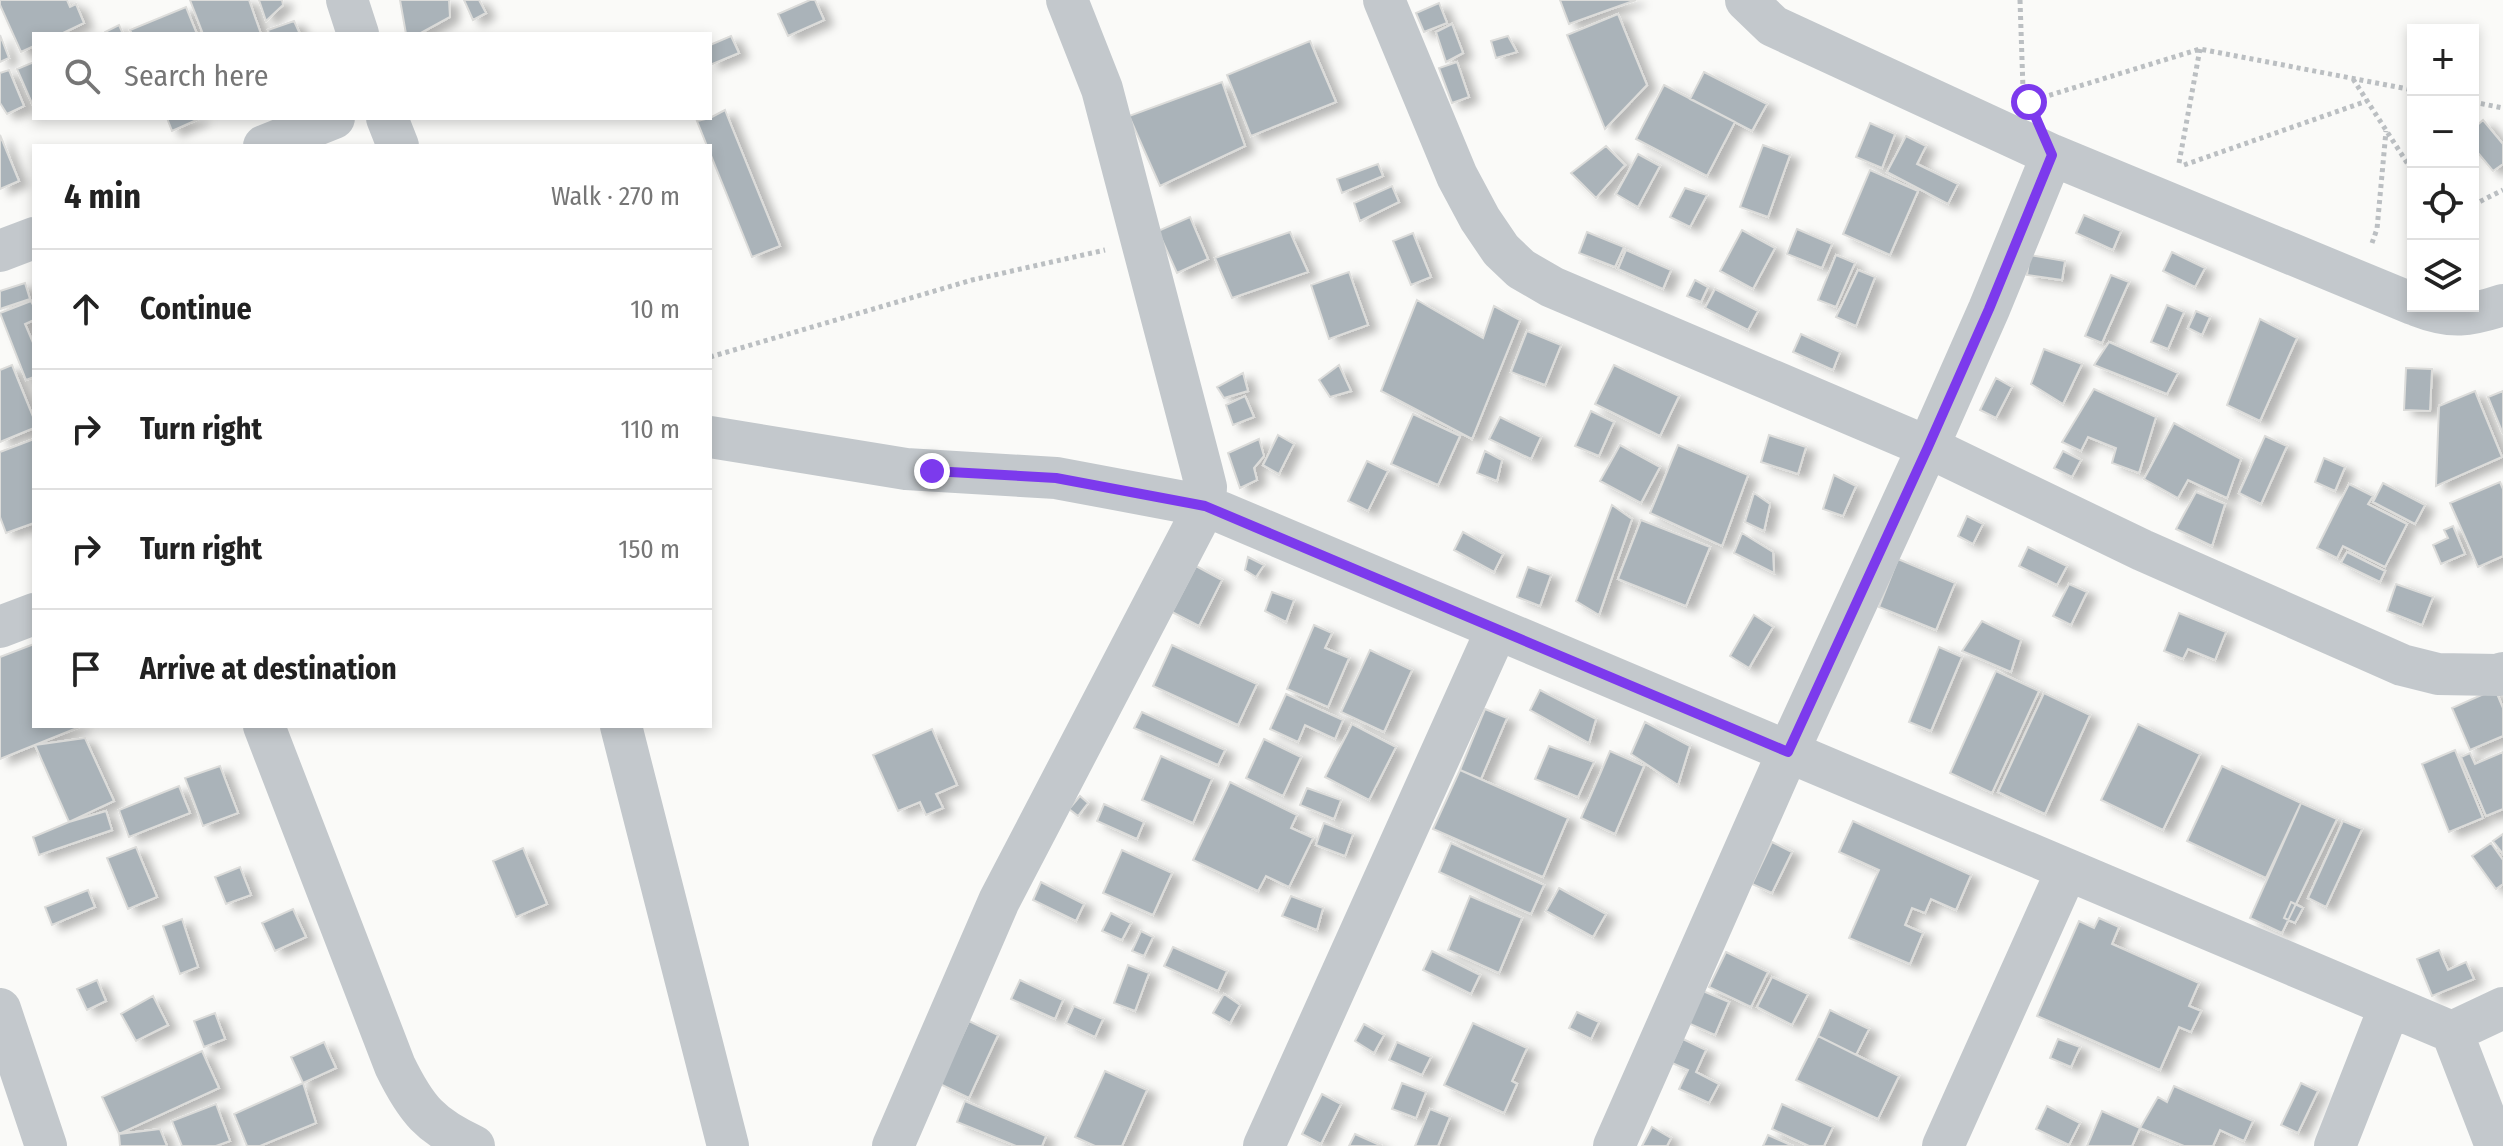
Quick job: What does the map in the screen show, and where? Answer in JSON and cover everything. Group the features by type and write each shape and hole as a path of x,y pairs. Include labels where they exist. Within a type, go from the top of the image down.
{"street":[{"path":"347,0 357,32"},
{"path":"893,1146 999,901 1205,506 1202,471 1102,89 1067,0"},
{"path":"1384,0 1457,176 1501,250 1521,269 1552,287 1928,447 2142,550 2402,665 2438,674 2503,673"},
{"path":"1746,0 1773,26 2052,155 2407,301"},
{"path":"269,144 329,120"},
{"path":"388,120 397,144"},
{"path":"1614,1146 1989,309 2052,155"},
{"path":"0,251 32,239"},
{"path":"2479,311 2503,305"},
{"path":"2436,312 2461,316 2476,312"},
{"path":"712,437 906,469 1056,478 1205,506 2452,1032 2496,1146"},
{"path":"0,627 32,615"},
{"path":"1264,1146 1497,629"},
{"path":"265,728 406,1089 419,1110 433,1123 447,1134 474,1146"},
{"path":"622,728 728,1146"},
{"path":"1943,1146 2067,870"},
{"path":"2335,1146 2390,1006"},
{"path":"2452,1032 2503,1008"},
{"path":"0,1009 46,1146"}],"path":[{"path":"2020,0 2023,89 2029,102 2200,49 2407,89"},
{"path":"2200,49 2178,168 2367,101"},
{"path":"2352,78 2410,168"},
{"path":"2479,103 2503,108"},
{"path":"2356,281 2377,229 2386,131"},
{"path":"2479,202 2503,190"},
{"path":"712,356 972,280 1141,242"}],"building":[{"path":"0,0 67,0 70,7 76,4 84,23 65,32 32,32 32,47 21,52"},
{"path":"190,0 249,0 260,32 202,32"},
{"path":"259,0 282,0 283,5 266,21"},
{"path":"400,0 449,0 450,17 423,32 406,32"},
{"path":"464,0 479,0 486,13 473,20"},
{"path":"815,0 824,20 788,36 778,14"},
{"path":"1560,0 1636,0 1569,24"},
{"path":"1439,3 1447,23 1424,32 1416,13"},
{"path":"186,7 196,32 131,32"},
{"path":"1618,14 1647,85 1605,129 1567,35"},
{"path":"294,21 299,32 268,32"},
{"path":"1452,24 1463,53 1446,62 1436,32"},
{"path":"119,25 122,32 105,32"},
{"path":"0,35 9,58 0,62"},
{"path":"731,36 739,53 712,64 712,44"},
{"path":"1508,36 1517,52 1496,58 1491,41"},
{"path":"1310,41 1336,102 1251,136 1227,75"},
{"path":"1457,62 1469,97 1452,103 1439,68"},
{"path":"32,63 32,103 17,69"},
{"path":"9,70 24,106 7,114 0,103 0,73"},
{"path":"1704,72 1767,104 1752,131 1690,99"},
{"path":"1222,82 1245,146 1160,186 1129,116"},
{"path":"1664,85 1735,122 1707,176 1636,139"},
{"path":"725,110 780,246 752,257 712,158 712,144 706,144 697,121 712,120 712,117"},
{"path":"168,120 197,120 172,131"},
{"path":"2483,120 2503,144 2503,164 2493,171 2479,154 2479,124"},
{"path":"1870,123 1895,134 1882,168 1856,157"},
{"path":"0,135 19,181 0,189"},
{"path":"1906,136 1926,146 1917,164 1958,184 1948,204 1887,172"},
{"path":"1763,145 1790,155 1768,217 1740,207"},
{"path":"1606,146 1625,165 1596,198 1571,173"},
{"path":"1638,154 1660,166 1638,207 1616,194"},
{"path":"1378,164 1383,176 1342,193 1337,179"},
{"path":"1870,170 1918,191 1890,255 1843,234"},
{"path":"1392,186 1399,202 1360,221 1354,203"},
{"path":"1685,188 1707,195 1690,227 1670,217"},
{"path":"2084,215 2121,231 2113,250 2076,233"},
{"path":"1190,217 1208,259 1177,273 1158,231"},
{"path":"1797,229 1832,244 1822,268 1787,254"},
{"path":"1742,230 1775,248 1753,289 1720,271"},
{"path":"1290,232 1308,272 1232,298 1215,258"},
{"path":"1587,232 1624,247 1615,267 1579,253"},
{"path":"1413,233 1431,277 1411,285 1393,241"},
{"path":"1626,250 1671,270 1663,289 1618,269"},
{"path":"2172,252 2205,268 2195,287 2163,271"},
{"path":"1836,255 1855,263 1836,307 1818,300"},
{"path":"2030,255 2065,261 2062,280 2027,275"},
{"path":"1858,270 1875,277 1856,326 1836,317"},
{"path":"1349,272 1368,325 1329,339 1311,285"},
{"path":"2111,275 2129,282 2102,343 2085,336"},
{"path":"1695,280 1708,287 1701,302 1687,296"},
{"path":"25,283 30,299 0,309 0,291"},
{"path":"1715,289 1758,311 1748,330 1705,308"},
{"path":"1417,300 1483,338 1494,306 1520,320 1472,439 1381,391"},
{"path":"32,303 32,321 25,324 32,340 32,378 26,380 0,313"},
{"path":"2167,305 2184,312 2168,349 2151,342"},
{"path":"2196,311 2210,317 2202,335 2188,328"},
{"path":"2260,319 2297,338 2260,421 2227,405"},
{"path":"1527,331 1561,345 1545,385 1511,372"},
{"path":"1801,334 1840,352 1833,370 1793,352"},
{"path":"2109,342 2178,373 2167,394 2094,365"},
{"path":"2044,349 2082,364 2063,404 2031,384"},
{"path":"12,365 32,414 32,429 0,442 0,370"},
{"path":"1339,365 1351,391 1330,397 1319,380"},
{"path":"1614,365 1679,396 1660,436 1595,404"},
{"path":"2406,368 2432,369 2430,411 2404,410"},
{"path":"1243,373 1248,391 1224,398 1217,387"},
{"path":"1996,378 2012,387 1996,418 1980,410"},
{"path":"2094,389 2156,417 2139,473 2112,463 2116,448 2088,437 2081,451 2062,442"},
{"path":"2475,391 2502,457 2436,486 2439,406"},
{"path":"2503,391 2503,434 2488,397"},
{"path":"1245,396 1254,417 1233,425 1226,405"},
{"path":"1591,411 1614,422 1599,456 1575,446"},
{"path":"1413,414 1460,436 1438,485 1391,464"},
{"path":"1500,417 1541,437 1531,459 1489,439"},
{"path":"2174,423 2241,459 2227,498 2188,480 2178,498 2144,479"},
{"path":"1278,435 1294,444 1279,474 1263,465"},
{"path":"1769,435 1806,447 1798,474 1761,462"},
{"path":"2265,436 2287,446 2261,504 2239,493"},
{"path":"1259,439 1264,456 1254,468 1257,480 1240,488 1228,453"},
{"path":"32,440 32,524 6,533 0,517 0,452"},
{"path":"1620,445 1660,467 1641,503 1600,481"},
{"path":"1678,445 1748,475 1722,546 1650,513"},
{"path":"1485,451 1502,460 1497,481 1477,473"},
{"path":"2063,451 2081,460 2072,477 2054,468"},
{"path":"2324,458 2345,467 2335,491 2315,482"},
{"path":"1367,461 1388,471 1368,511 1348,501"},
{"path":"1834,475 1856,486 1843,516 1823,509"},
{"path":"2500,482 2503,489 2503,556 2478,567 2450,503"},
{"path":"2383,483 2425,505 2415,524 2373,502"},
{"path":"2349,484 2373,496 2368,504 2407,524 2385,567 2343,546 2337,558 2317,548"},
{"path":"2196,492 2225,504 2212,546 2176,529"},
{"path":"1754,493 1770,504 1764,531 1745,522"},
{"path":"1612,505 1632,519 1599,615 1576,601"},
{"path":"1967,516 1983,524 1973,544 1958,536"},
{"path":"1641,520 1710,547 1686,606 1618,579"},
{"path":"2453,526 2465,554 2441,564 2433,545 2448,538 2444,530"},
{"path":"1463,532 1503,554 1494,572 1454,550"},
{"path":"1742,533 1773,552 1774,573 1734,553"},
{"path":"2028,547 2067,566 2057,585 2019,566"},
{"path":"2347,552 2385,571 2380,582 2341,563"},
{"path":"1248,557 1264,565 1256,577 1245,570"},
{"path":"1898,559 1955,583 1936,630 1879,607"},
{"path":"1196,566 1222,580 1199,626 1172,612"},
{"path":"1528,567 1551,575 1540,606 1517,597"},
{"path":"2069,584 2087,592 2071,625 2053,616"},
{"path":"2396,584 2433,597 2422,625 2387,611"},
{"path":"1272,592 1294,600 1286,622 1265,611"},
{"path":"2179,613 2226,632 2215,660 2188,649 2183,659 2164,651"},
{"path":"1754,615 1773,627 1749,668 1730,656"},
{"path":"1982,621 2021,640 2011,672 1962,651"},
{"path":"1314,625 1332,633 1325,648 1349,658 1328,707 1287,689"},
{"path":"32,645 32,728 77,728 0,759 0,657"},
{"path":"1172,645 1257,684 1238,725 1153,686"},
{"path":"1939,647 1962,657 1931,731 1909,722"},
{"path":"1370,650 1412,670 1384,732 1341,712"},
{"path":"1996,671 2039,691 1992,793 1950,773"},
{"path":"2495,689 2503,708 2503,736 2470,750 2452,708"},
{"path":"1540,690 1596,719 1589,743 1530,710"},
{"path":"2044,693 2090,715 2045,814 1998,792"},
{"path":"1286,694 1343,720 1335,739 1305,725 1298,742 1270,729"},
{"path":"1485,709 1507,718 1481,779 1460,770"},
{"path":"1142,712 1225,750 1218,765 1134,728"},
{"path":"1645,722 1690,746 1678,785 1631,754"},
{"path":"1352,724 1396,747 1369,800 1325,777"},
{"path":"2138,724 2200,754 2163,830 2101,800"},
{"path":"932,729 957,785 936,794 943,808 926,815 920,802 898,811 873,755"},
{"path":"85,738 114,801 69,822 35,745"},
{"path":"1264,739 1301,757 1283,796 1246,778"},
{"path":"1549,746 1594,762 1578,797 1535,779"},
{"path":"2455,750 2483,818 2449,832 2422,764"},
{"path":"1610,751 1644,766 1615,834 1581,818"},
{"path":"2503,752 2503,809 2486,816 2461,757 2470,753 2475,764"},
{"path":"1161,756 1212,779 1193,823 1142,800"},
{"path":"220,766 238,813 203,826 185,778"},
{"path":"2222,766 2301,803 2266,878 2187,841"},
{"path":"1460,770 1568,818 1543,877 1433,829"},
{"path":"1230,782 1297,815 1291,828 1313,838 1289,887 1266,876 1258,891 1193,860"},
{"path":"179,786 190,813 129,837 119,810"},
{"path":"1307,788 1341,800 1334,819 1300,805"},
{"path":"1080,796 1088,803 1078,816 1069,809"},
{"path":"2301,803 2337,819 2282,933 2250,918"},
{"path":"1104,804 1144,822 1137,839 1097,821"},
{"path":"106,811 112,830 39,855 33,837"},
{"path":"1853,821 1971,875 1956,910 1931,899 1925,913 1912,908 1905,925 1923,933 1910,964 1849,938 1879,870 1839,852"},
{"path":"2343,821 2362,829 2326,907 2308,898"},
{"path":"1324,823 1353,834 1345,856 1316,845"},
{"path":"2503,834 2503,854 2493,841"},
{"path":"1772,842 1792,852 1772,893 1752,884"},
{"path":"1451,843 1544,885 1531,914 1439,872"},
{"path":"2491,843 2503,860 2503,884 2496,889 2472,856"},
{"path":"136,847 157,897 128,909 107,858"},
{"path":"523,848 547,904 516,917 493,861"},
{"path":"1122,850 1172,873 1153,915 1103,893"},
{"path":"240,867 251,895 226,904 215,877"},
{"path":"1041,882 1084,904 1076,921 1033,900"},
{"path":"1559,888 1606,914 1593,937 1546,911"},
{"path":"88,890 95,907 52,925 45,907"},
{"path":"1291,896 1323,908 1317,930 1282,916"},
{"path":"1470,896 1522,918 1499,973 1448,950"},
{"path":"2291,902 2303,908 2295,923 2284,918"},
{"path":"293,909 306,937 275,951 262,923"},
{"path":"1111,913 1131,923 1122,940 1102,931"},
{"path":"2099,918 2119,927 2112,944 2199,983 2189,1006 2201,1011 2191,1032 2179,1027 2160,1070 2037,1016 2079,921 2094,928"},
{"path":"182,919 198,967 180,974 163,926"},
{"path":"1141,931 1153,937 1144,956 1132,951"},
{"path":"1173,947 1227,971 1218,991 1164,966"},
{"path":"2439,950 2448,970 2466,962 2474,979 2432,996 2417,959"},
{"path":"1432,951 1480,975 1471,994 1423,970"},
{"path":"1726,952 1768,972 1751,1007 1709,987"},
{"path":"1128,965 1149,973 1135,1011 1114,1003"},
{"path":"1772,977 1808,994 1792,1025 1757,1007"},
{"path":"97,980 106,1001 87,1010 77,989"},
{"path":"1020,980 1063,1000 1055,1019 1011,999"},
{"path":"1703,991 1729,1002 1715,1035 1688,1023"},
{"path":"1224,994 1240,1005 1230,1023 1213,1013"},
{"path":"153,996 168,1025 136,1041 121,1014"},
{"path":"1074,1006 1103,1019 1095,1037 1066,1023"},
{"path":"1830,1010 1869,1029 1856,1055 1818,1036"},
{"path":"1577,1012 1599,1022 1591,1039 1569,1028"},
{"path":"215,1013 225,1039 204,1047 194,1021"},
{"path":"969,1021 998,1035 969,1098 940,1084"},
{"path":"1473,1023 1527,1048 1512,1081 1517,1084 1504,1113 1444,1085"},
{"path":"1364,1024 1384,1035 1374,1053 1355,1041"},
{"path":"1818,1036 1899,1076 1878,1119 1796,1080"},
{"path":"1683,1039 1706,1050 1696,1072 1719,1084 1709,1103 1679,1089 1688,1070 1672,1063"},
{"path":"2058,1039 2080,1047 2071,1067 2050,1058"},
{"path":"324,1042 336,1068 303,1083 291,1057"},
{"path":"1397,1042 1431,1057 1422,1075 1389,1060"},
{"path":"202,1051 219,1088 119,1134 102,1097"},
{"path":"1105,1071 1147,1090 1122,1146 1095,1146 1075,1137"},
{"path":"303,1083 316,1123 260,1146 247,1146 234,1114"},
{"path":"1402,1083 1426,1092 1416,1118 1392,1109"},
{"path":"2301,1083 2318,1091 2298,1133 2281,1125"},
{"path":"2174,1086 2253,1121 2244,1141 2220,1130 2213,1146 2184,1146 2140,1128 2158,1097 2167,1102"},
{"path":"1322,1094 1341,1104 1321,1144 1302,1134"},
{"path":"965,1101 1046,1136 1042,1146 1016,1146 957,1122"},
{"path":"216,1104 230,1141 216,1146 182,1146 172,1121"},
{"path":"1782,1104 1833,1127 1824,1146 1809,1146 1772,1129"},
{"path":"2047,1106 2080,1123 2069,1145 2036,1129"},
{"path":"1430,1109 1450,1117 1438,1146 1415,1146"},
{"path":"2102,1111 2140,1128 2132,1146 2087,1146"},
{"path":"1652,1127 1671,1138 1667,1146 1642,1146"},
{"path":"160,1129 167,1146 120,1146 119,1134"},
{"path":"1355,1134 1382,1146 1349,1146"},
{"path":"1768,1135 1793,1146 1763,1146"}],"route":[{"path":"932,471 1056,478 1205,506 1788,752 1928,447 2052,155 2029,102"}]}
